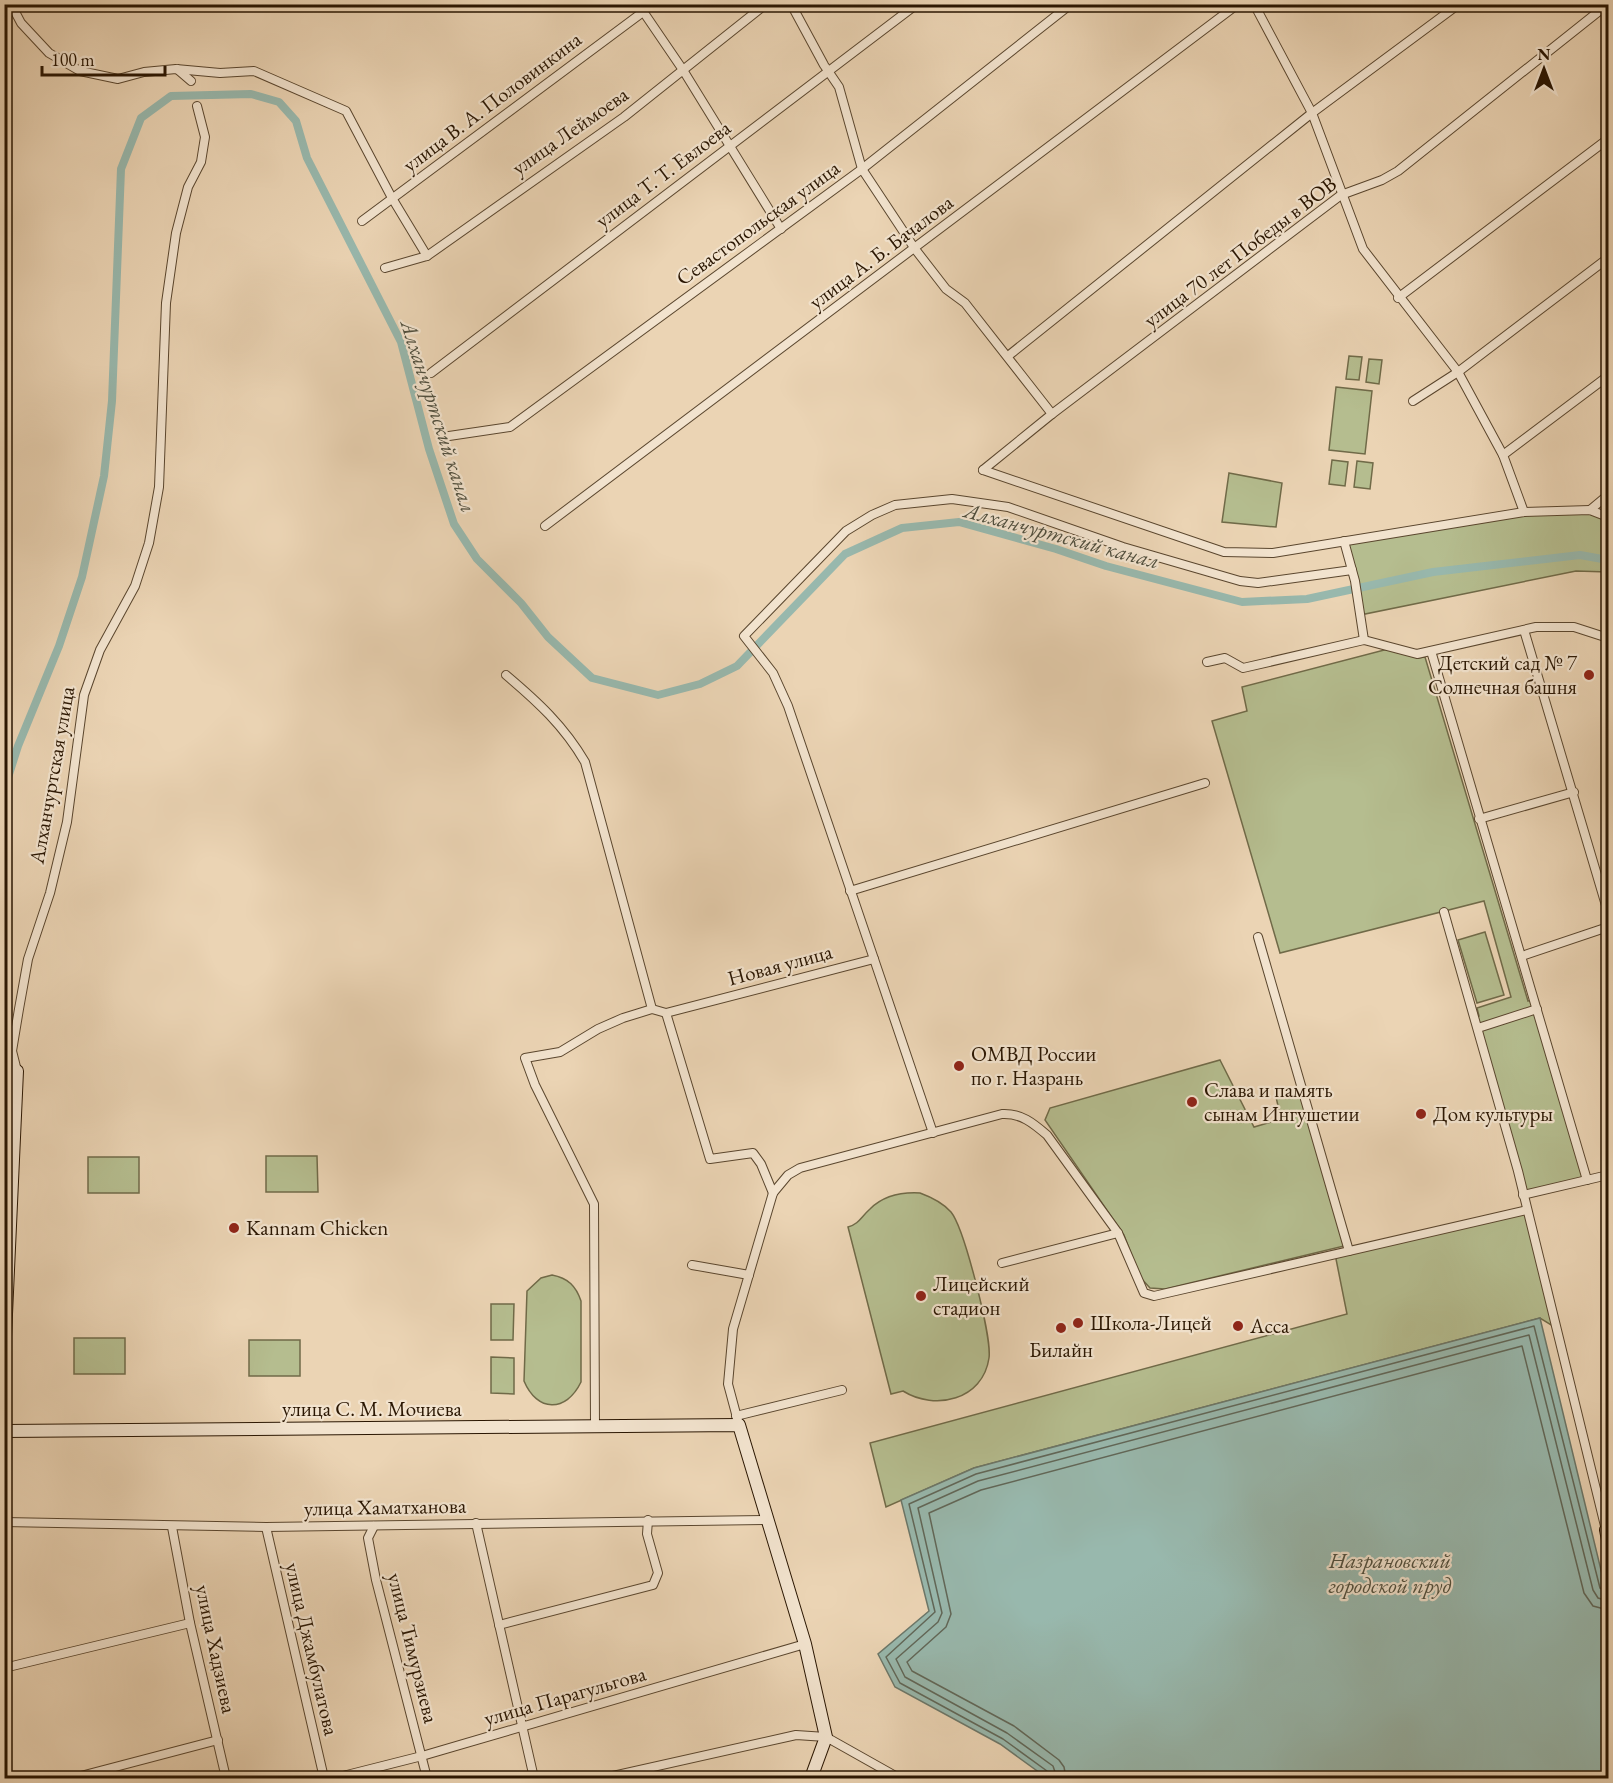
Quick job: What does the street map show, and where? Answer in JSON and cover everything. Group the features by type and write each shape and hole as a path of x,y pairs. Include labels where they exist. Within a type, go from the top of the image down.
{"street":[{"path":"11,4 21,23 49,53 80,71 118,79 144,72 176,69 220,73 254,70 346,111 392,198 427,256"},
{"name":"улица Леймоева","path":"385,268 427,256 624,117 766,4"},
{"path":"791,4 839,87 862,169 915,249 946,288 965,303 1052,414"},
{"name":"улица Т. Т. Евлоева","path":"431,373 917,4"},
{"name":"Севастопольская улица","path":"449,436 510,427 862,169 1071,4"},
{"name":"улица А. Б. Бачалова","path":"545,526 1238,4"},
{"path":"1254,4 1312,113 1363,249 1398,298 1458,372 1503,455 1524,512"},
{"path":"1008,356 1312,113 1459,4"},
{"name":"улица 70 лет Победы в ВОВ","path":"1344,541 1273,553 1224,552 983,470 1052,414 1341,195 1382,180 1398,171 1608,4"},
{"path":"640,8 683,70 781,229"},
{"name":"улица В. А. Половинкина","path":"362,220 640,8"},
{"path":"176,69 191,81"},
{"name":"Алханчуртская улица","path":"4,1358 17,1071 12,1051 28,959 50,893 67,822 84,694 100,650 135,586 149,543 159,487 166,303 172,256 188,188 201,162 205,137 197,106"},
{"path":"1398,298 1608,139"},
{"path":"1413,401 1458,372 1608,258"},
{"path":"1503,455 1608,376"},
{"path":"1590,510 1608,495"},
{"path":"933,1132 788,706 772,673 744,636 846,531 872,514 895,505 952,499 1008,507 1123,548 1240,581 1258,583 1352,570"},
{"path":"1364,640 1352,570 1344,541 1524,512 1590,510 1608,517"},
{"path":"1208,662 1225,658 1243,668 1364,640 1417,654 1524,630 1574,627 1608,638"},
{"path":"1524,630 1608,912"},
{"path":"1431,651 1587,1180"},
{"path":"506,675 549,711 570,736 585,762 652,1010 598,1029 560,1052 525,1058 535,1085 594,1204 595,1426"},
{"path":"850,891 1205,783"},
{"path":"1479,819 1574,792"},
{"path":"1444,912 1527,1210 1608,1533"},
{"path":"1522,956 1608,927"},
{"path":"1258,937 1349,1251"},
{"name":"Новая улица","path":"652,1010 666,1013 874,959"},
{"path":"1478,1028 1538,1009"},
{"path":"666,1013 710,1159 753,1153 761,1164 773,1193"},
{"path":"811,1779 826,1737 805,1644 766,1520 728,1384 733,1329 773,1193 788,1175 800,1168 840,1156 1002,1114 1013,1114 1032,1122 1047,1135 1118,1233 1144,1293 1154,1296 1527,1210"},
{"path":"1523,1196 1608,1175"},
{"path":"1002,1263 1118,1233"},
{"path":"692,1265 749,1275"},
{"path":"738,1420 842,1390"},
{"name":"улица С. М. Мочиева","path":"4,1431 595,1426 738,1420"},
{"path":"499,1625 653,1585 658,1573 647,1534 648,1520"},
{"name":"улица Хаматханова","path":"4,1522 266,1527 766,1520"},
{"path":"476,1523 534,1779"},
{"name":"улица Тимурзиева","path":"374,1526 368,1538 376,1580 427,1779"},
{"name":"улица Хадзиева","path":"172,1527 190,1623 226,1779"},
{"name":"улица Джамбулатова","path":"266,1527 324,1779"},
{"path":"4,1668 190,1623"},
{"name":"улица Парагульгова","path":"335,1779 523,1727 805,1644"},
{"path":"604,1779 643,1774 796,1736 826,1737 899,1779"},
{"path":"73,1779 218,1740"}],"green space":[{"path":"1349,356 1362,357 1359,380 1346,379"},
{"path":"1369,359 1382,360 1379,384 1366,382"},
{"path":"1336,387 1372,391 1365,454 1329,450"},
{"path":"1332,460 1348,462 1345,486 1329,484"},
{"path":"1357,461 1373,463 1370,489 1354,487"},
{"path":"1229,473 1282,483 1276,527 1222,522"},
{"path":"1590,510 1608,517 1608,572 1576,571 1360,615 1344,541 1524,512"},
{"path":"1388,649 1418,658 1425,657 1528,1001 1534,999 1587,1180 1523,1195 1475,1018 1479,1016 1477,1008 1511,997 1484,901 1280,953 1212,721 1247,711 1242,687"},
{"path":"1485,932 1504,995 1477,1003 1458,940"},
{"path":"1220,1060 1254,1127 1281,1119 1276,1097 1300,1089 1344,1246 1165,1289 1150,1288 1140,1277 1124,1235 1045,1120 1050,1108"},
{"path":"266,1156 317,1156 318,1192 266,1192"},
{"path":"88,1157 139,1157 139,1193 88,1193"},
{"path":"906,1193 920,1193 944,1206 951,1212 956,1222 976,1283 989,1346 989,1358 985,1372 978,1384 956,1398 943,1400 929,1400 903,1391 891,1394 848,1227 887,1198"},
{"path":"1527,1210 1556,1328 1540,1318 974,1468 886,1507 870,1443 1347,1314 1335,1254"},
{"path":"552,1275 563,1278 571,1284 581,1301 581,1382 568,1399 552,1405 536,1399 524,1381 527,1291 541,1278"},
{"path":"491,1304 514,1304 513,1340 491,1340"},
{"path":"74,1338 125,1338 125,1374 74,1374"},
{"path":"249,1340 300,1340 300,1376 249,1376"},
{"path":"491,1357 514,1358 514,1394 491,1393"}],"water":[{"name":"Назрановский городской пруд","path":"1540,1318 1608,1599 1608,1775 1602,1778 1047,1778 1000,1744 895,1687 878,1654 929,1611 901,1500 974,1468"}],"waterway":[{"name":"Алханчуртский канал","path":"4,790 18,746 59,646 82,577 104,476 112,401 121,169 141,118 171,96 251,94 279,102 296,121 307,158 401,342 429,449 454,524 477,559 521,603 548,637 592,678 658,695 700,684 737,666 845,554 902,528 959,522 1056,549 1106,566 1242,602 1307,599 1433,572 1580,555 1608,560"}],"place":[{"name":"Детский сад № 7 Солнечная башня","path":"1589,675"},
{"name":"ОМВД России по г. Назрань","path":"959,1066"},
{"name":"Слава и память сынам Ингушетии","path":"1192,1102"},
{"name":"Дом культуры","path":"1421,1114"},
{"name":"Kannam Chicken","path":"234,1228"},
{"name":"Лицейский стадион","path":"921,1296"},
{"name":"Школа-Лицей","path":"1078,1323"},
{"name":"Асса","path":"1238,1326"},
{"name":"Билайн","path":"1061,1328"}]}
